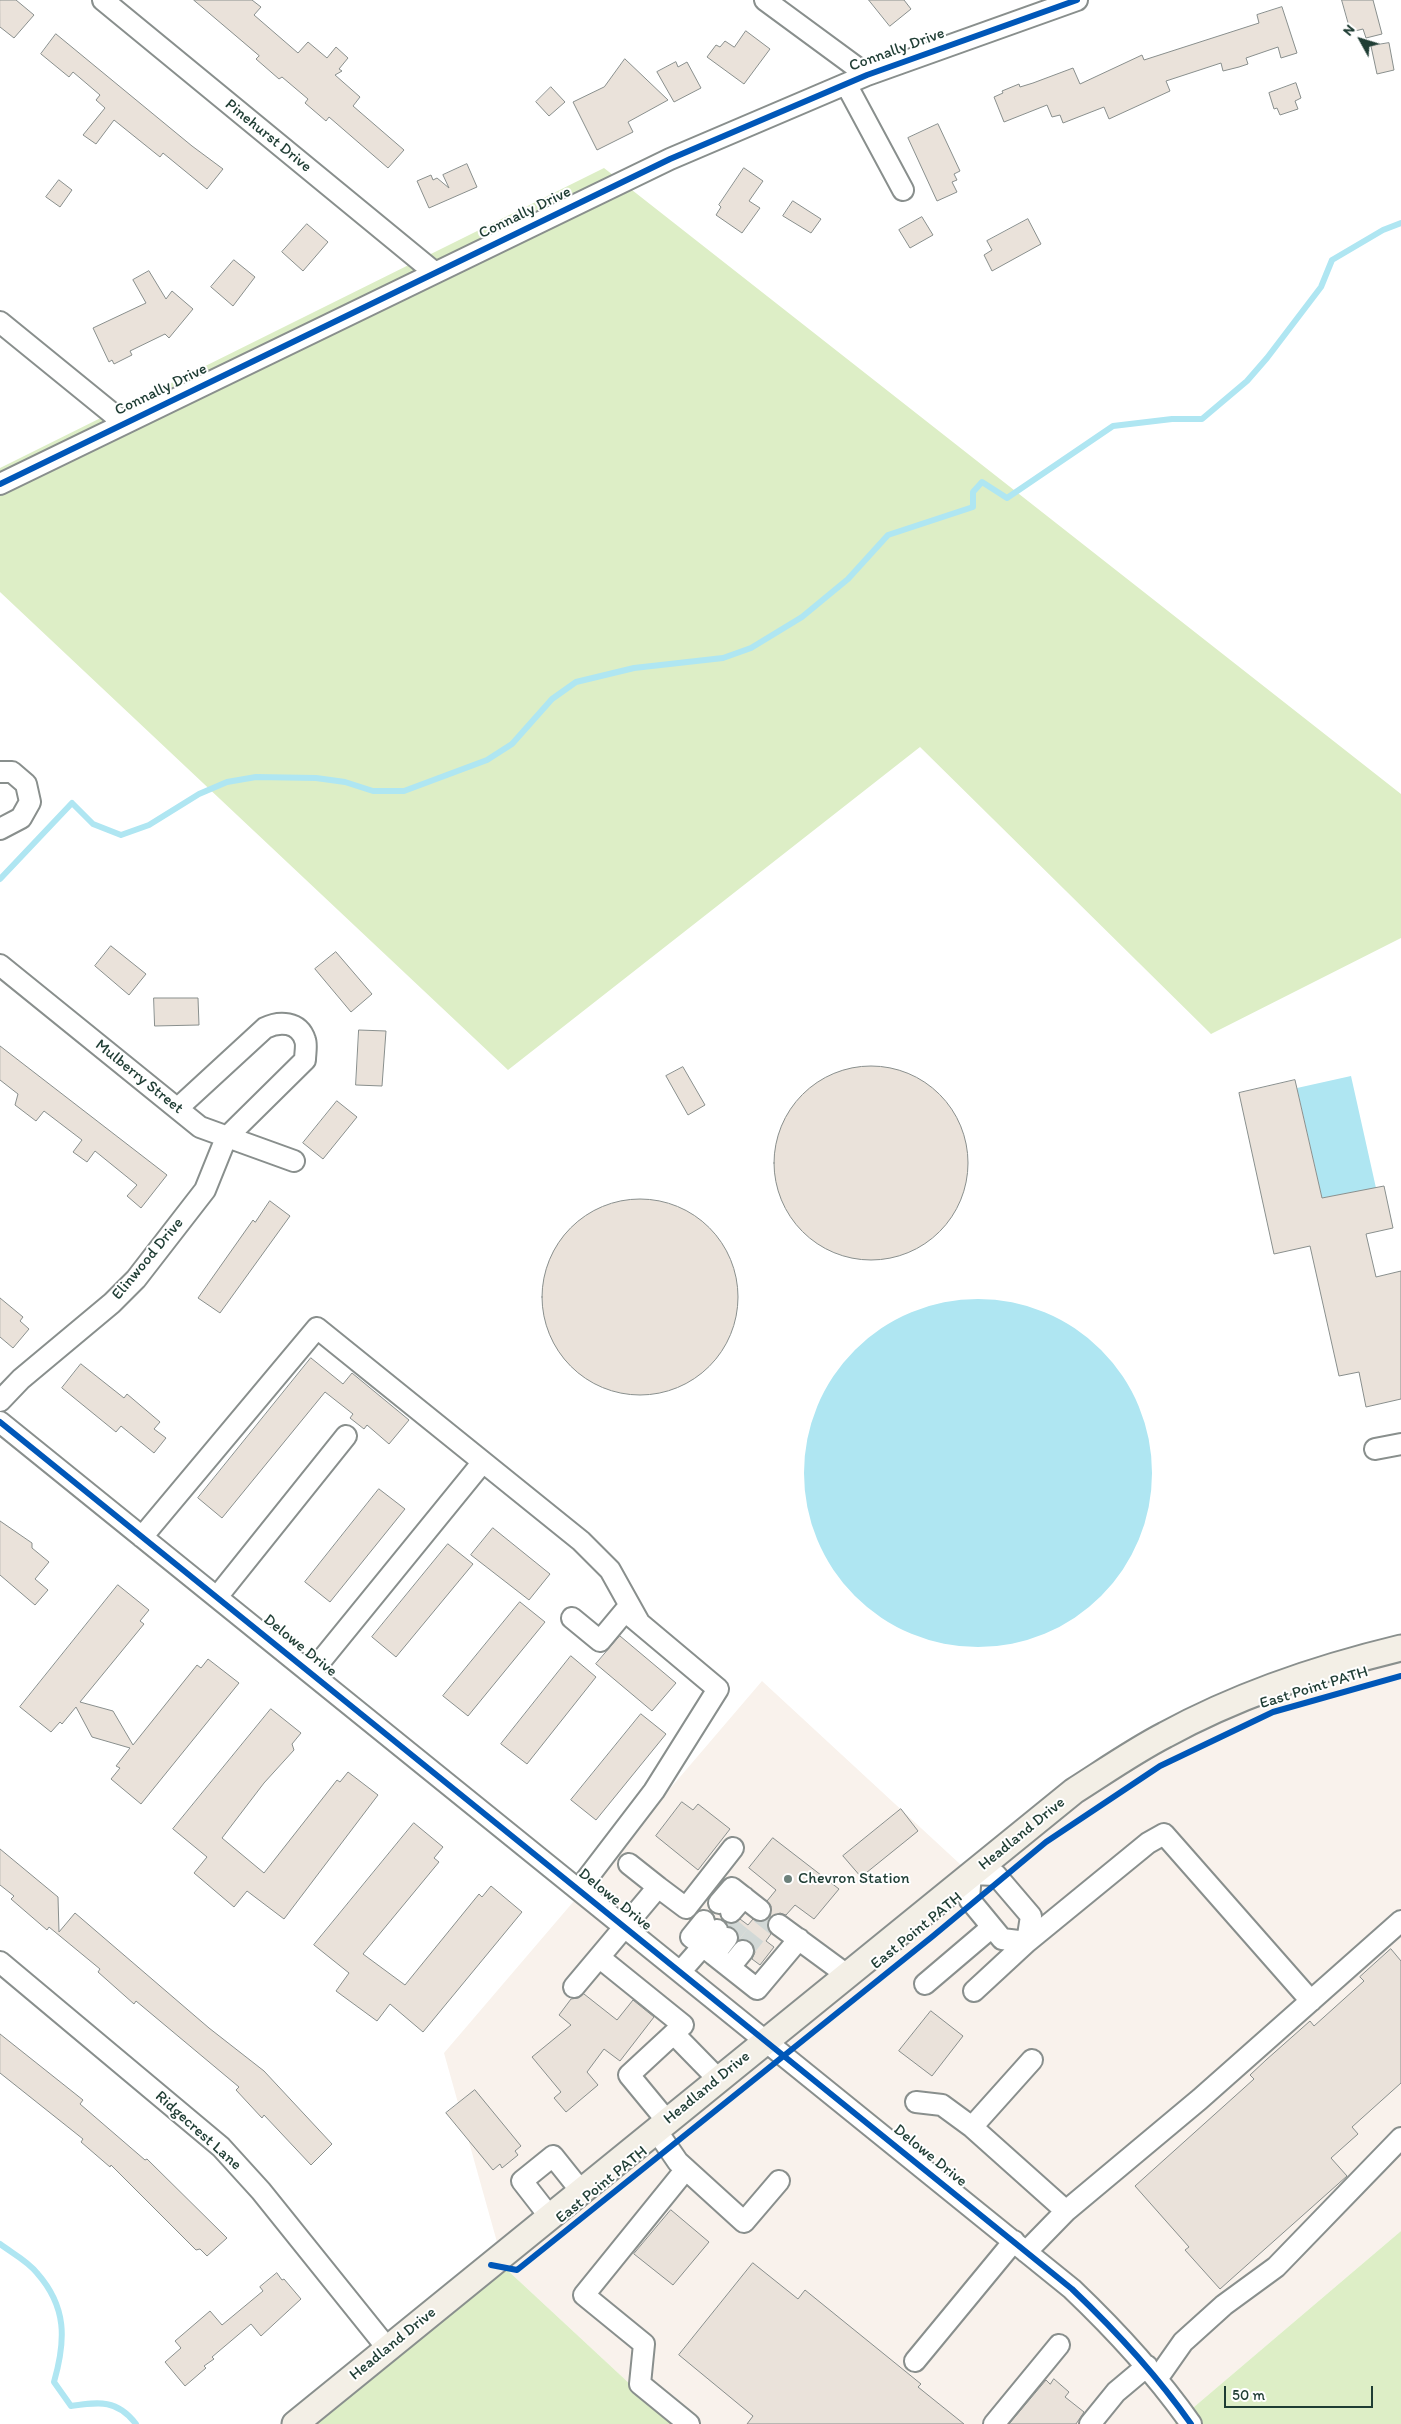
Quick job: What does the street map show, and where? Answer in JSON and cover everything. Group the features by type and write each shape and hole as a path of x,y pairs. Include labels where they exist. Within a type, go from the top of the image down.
{"main road":[{"name":"Headland Drive","path":"295,2424 1074,1791 1164,1735 1246,1696 1332,1665 1401,1648"}],"street":[{"name":"Pinehurst Drive","path":"103,0 434,272"},
{"path":"765,0 867,75"},
{"name":"Connally Drive","path":"0,484 670,159 867,75 1077,0"},
{"path":"846,84 903,190"},
{"path":"0,322 124,423"},
{"path":"0,772 12,772 26,784 30,802 21,818 0,829"},
{"name":"Mulberry Street","path":"0,965 200,1127 226,1138 294,1160"},
{"path":"178,1108 265,1028 274,1023 289,1024 299,1030 306,1040 304,1060 226,1138"},
{"name":"Elinwood Drive","path":"0,1401 22,1379 112,1303 136,1278 205,1190 226,1138"},
{"path":"142,1537 316,1328 580,1541 610,1570 639,1622"},
{"name":"Delowe Drive","path":"0,1422 682,1971 1072,2289 1122,2338 1152,2372 1191,2424"},
{"path":"218,1597 346,1436"},
{"path":"1375,1449 1401,1444"},
{"path":"311,1673 482,1463"},
{"path":"572,1618 600,1641 626,1611 718,1689 654,1791 579,1889"},
{"path":"974,1990 1027,1942 1148,1843 1164,1834 1311,2001"},
{"path":"629,1864 686,1908 733,1848"},
{"path":"971,1874 996,1875 1031,1916 1027,1942 1002,1939 969,1899 971,1874"},
{"path":"574,1987 658,1886"},
{"path":"915,2361 1020,2246 1124,2164 1401,1921"},
{"path":"779,1925 847,1975"},
{"path":"925,1984 992,1926"},
{"path":"682,1971 708,1950 716,1930 691,1937 708,1950 730,1967 757,1989 799,1939"},
{"path":"730,1967 743,1951"},
{"path":"600,1958 683,2025 629,2075 662,2125 678,2162 744,2222 779,2181"},
{"name":"Ridgecrest Lane","path":"0,1962 221,2147 261,2191 388,2349"},
{"path":"674,2034 718,2080"},
{"path":"972,2127 1032,2060"},
{"path":"916,2102 942,2105 972,2127 1066,2211"},
{"path":"1090,2424 1116,2392 1152,2372 1224,2305 1276,2267 1401,2138"},
{"path":"550,2217 522,2182 553,2156 581,2191"},
{"path":"686,2169 584,2295 644,2344 640,2384 689,2424"},
{"path":"994,2424 1059,2345"}],"shaded area":[{"path":"1401,1641 1401,2231 1174,2424 673,2424 504,2267 444,2053 762,1681 974,1877 1132,1745 1299,1662"}],"green space":[{"path":"604,168 1401,794 1401,938 1211,1034 920,747 508,1070 0,592 0,468"},
{"path":"1401,2231 1401,2424 1174,2424"},
{"path":"504,2267 673,2424 310,2424"}],"water":[{"path":"1351,1076 1376,1188 1322,1198 1297,1088"},
{"path":"978,1299 1012,1302 1045,1312 1075,1328 1101,1350 1123,1376 1139,1406 1149,1439 1152,1473 1149,1507 1139,1540 1123,1570 1101,1596 1075,1618 1045,1634 1012,1644 978,1647 944,1644 911,1634 881,1618 855,1596 833,1570 817,1540 807,1507 804,1473 807,1439 817,1406 833,1376 855,1350 881,1328 911,1312 944,1302"}],"building":[{"path":"0,0 16,0 34,15 14,38 0,27"},
{"path":"194,0 252,0 261,7 254,15 298,53 308,42 327,58 336,47 348,58 339,69 342,71 335,75 360,97 353,106 404,150 388,168 329,117 326,121 305,103 308,99 282,77 279,79 256,59 259,56"},
{"path":"869,0 904,0 911,9 890,26"},
{"path":"1342,0 1373,0 1382,34 1366,38 1363,29 1351,32"},
{"path":"1282,7 1297,53 1281,58 1278,47 1246,58 1248,64 1239,67 1223,71 1221,63 1166,81 1170,91 1109,119 1104,107 1063,123 1060,115 1052,117 1047,105 1004,122 994,97 1003,93 1002,91 1019,84 1020,87 1073,68 1080,84 1142,55 1144,60 1259,23 1257,15"},
{"path":"746,31 770,49 744,84 707,57 716,45 720,47 725,41 734,47"},
{"path":"56,34 192,146 223,169 207,189 163,153 160,157 114,120 96,144 83,135 105,108 96,100 100,95 73,72 69,77 41,54"},
{"path":"1389,43 1394,70 1377,74 1371,46"},
{"path":"625,59 668,100 628,122 633,132 597,150 573,102 604,87"},
{"path":"676,62 678,67 687,62 701,88 674,102 657,72"},
{"path":"1296,83 1301,98 1295,101 1298,109 1280,115 1277,108 1274,109 1269,93"},
{"path":"551,87 565,102 549,116 536,102"},
{"path":"938,124 960,171 954,174 957,180 952,182 957,192 937,201 908,138"},
{"path":"467,164 477,187 429,208 417,181 431,175 433,180 437,178 449,188 443,175"},
{"path":"744,168 763,181 749,201 760,208 742,233 716,215 721,207 719,205"},
{"path":"59,180 72,190 60,207 46,197"},
{"path":"793,201 821,219 811,233 783,216"},
{"path":"922,217 933,235 910,248 899,230"},
{"path":"1028,219 1041,244 992,271 984,255 992,250 987,241"},
{"path":"307,224 328,242 303,271 282,252"},
{"path":"234,260 255,277 233,306 211,287"},
{"path":"149,271 166,299 172,291 193,309 169,338 165,334 130,351 132,355 114,364 112,360 109,362 93,328 146,303 133,280"},
{"path":"111,946 146,974 129,995 95,966"},
{"path":"336,952 372,994 351,1012 315,969"},
{"path":"154,998 198,998 199,1025 155,1026"},
{"path":"359,1030 386,1031 382,1086 356,1085"},
{"path":"0,1046 167,1175 141,1208 127,1196 137,1185 95,1151 87,1162 73,1152 82,1140 44,1111 36,1121 15,1105 18,1094 0,1080"},
{"path":"871,1066 899,1070 917,1078 932,1088 946,1102 956,1117 964,1135 968,1163 964,1191 956,1209 946,1224 932,1238 917,1248 899,1256 871,1260 843,1256 825,1248 810,1238 796,1224 786,1209 778,1191 774,1163 778,1135 786,1117 796,1102 810,1088 825,1078 843,1070"},
{"path":"683,1067 705,1105 688,1115 666,1076"},
{"path":"1295,1080 1322,1198 1384,1186 1393,1228 1366,1234 1376,1277 1401,1271 1401,1399 1366,1407 1359,1372 1339,1376 1310,1246 1274,1254 1239,1093"},
{"path":"337,1101 357,1117 323,1159 303,1143"},
{"path":"630,1199 650,1199 678,1206 702,1221 716,1235 731,1259 738,1287 738,1307 731,1335 716,1359 702,1373 678,1388 650,1395 630,1395 602,1388 578,1373 564,1359 549,1335 542,1307 542,1287 549,1259 564,1235 578,1221 602,1206"},
{"path":"270,1201 290,1216 220,1313 198,1298 253,1220 255,1222"},
{"path":"0,1298 23,1317 20,1321 29,1329 13,1348 0,1337"},
{"path":"311,1358 343,1384 352,1373 409,1420 389,1444 367,1425 364,1429 350,1418 353,1414 325,1392 222,1518 198,1498"},
{"path":"81,1364 124,1398 127,1394 160,1422 154,1429 166,1438 154,1453 121,1426 116,1432 62,1388"},
{"path":"379,1489 405,1509 330,1602 305,1582"},
{"path":"0,1521 32,1543 32,1548 49,1562 35,1579 48,1590 35,1605 0,1575"},
{"path":"493,1528 550,1574 529,1600 471,1555"},
{"path":"448,1544 473,1564 396,1657 372,1637"},
{"path":"118,1585 149,1610 140,1621 144,1624 80,1702 113,1711 133,1745 197,1665 201,1668 208,1659 239,1683 141,1804 111,1779 120,1768 116,1766 130,1748 92,1737 76,1707 62,1724 60,1722 51,1732 20,1707"},
{"path":"520,1602 545,1622 468,1716 443,1696"},
{"path":"620,1636 676,1683 652,1711 596,1664"},
{"path":"571,1656 596,1677 527,1764 501,1744"},
{"path":"271,1709 301,1733 292,1744 294,1750 264,1783 222,1838 264,1873 337,1780 340,1782 348,1772 378,1795 284,1919 247,1891 234,1907 194,1873 207,1857 173,1829"},
{"path":"641,1714 666,1734 596,1820 571,1800"},
{"path":"682,1802 693,1810 698,1804 730,1829 698,1870 656,1836"},
{"path":"901,1809 918,1831 861,1877 843,1856"},
{"path":"414,1823 443,1847 434,1858 439,1862 363,1954 405,1985 479,1894 482,1897 491,1886 522,1912 423,2032 390,2004 377,2021 336,1991 349,1973 314,1945"},
{"path":"773,1838 839,1889 814,1919 795,1905 786,1915 780,1913 770,1918 767,1924 771,1934 766,1941 774,1947 760,1965 752,1959 755,1952 751,1942 739,1940 738,1933 726,1922 734,1923 740,1919 748,1925 753,1919 764,1921 770,1917 771,1906 767,1901 776,1890 749,1868"},
{"path":"0,1849 58,1897 59,1932 75,1913 209,2028 264,2071 332,2144 311,2165 264,2115 262,2118 236,2090 239,2087 136,2001 134,2004 98,1972 100,1969 49,1927 47,1930 11,1899 14,1896 0,1885"},
{"path":"1391,1949 1401,1961 1401,2083 1352,2127 1358,2134 1331,2158 1347,2176 1220,2289 1185,2250 1189,2247 1135,2186 1254,2079 1250,2075 1266,2060 1310,2021 1314,2026 1364,1981 1360,1977"},
{"path":"584,1994 617,2020 633,2000 654,2017 620,2061 604,2049 587,2072 598,2085 566,2112 554,2098 561,2092 532,2057 571,2025 559,2015 571,1999 578,1998"},
{"path":"931,2011 963,2036 932,2076 899,2051"},
{"path":"0,2034 83,2100 80,2104 145,2160 147,2159 227,2238 207,2256 200,2249 196,2250 111,2165 110,2167 81,2142 83,2139 0,2073"},
{"path":"475,2090 521,2146 515,2151 518,2155 502,2168 500,2164 493,2170 446,2113"},
{"path":"671,2210 709,2242 673,2285 634,2254"},
{"path":"753,2263 798,2299 805,2290 921,2384 918,2387 964,2424 747,2424 753,2416 679,2355"},
{"path":"277,2273 301,2299 261,2336 251,2324 212,2357 214,2359 204,2366 206,2368 185,2386 165,2362 181,2348 175,2341 210,2311 222,2325 263,2291 260,2287"},
{"path":"1054,2379 1069,2392 1065,2397 1084,2412 1076,2424 1009,2424 1046,2380 1050,2384"}],"waterway":[{"path":"0,879 72,803 93,824 121,835 149,825 199,794 227,782 256,777 316,778 345,782 373,791 404,791 487,760 512,744 552,699 576,682 634,668 723,658 751,648 802,617 848,579 888,535 973,507 973,492 982,482 1007,498 1113,426 1172,419 1202,419 1247,381 1267,358 1321,287 1332,260 1383,230 1401,223"},
{"path":"0,2244 25,2261 47,2286 54,2298 59,2311 62,2338 61,2352 54,2382 71,2406 107,2404 122,2410 136,2424"}],"tunnel":[{"path":"743,1951 770,1917"},
{"path":"727,1938 742,1920"}],"cycle path":[{"path":"0,484 670,159 867,75 1077,0"},
{"path":"0,1422 1072,2289 1135,2354 1191,2424"},
{"name":"East Point PATH","path":"491,2265 517,2270 933,1936 1046,1842 1160,1766 1273,1712 1401,1676"}],"place":[{"name":"Chevron Station","path":"788,1879"}]}
